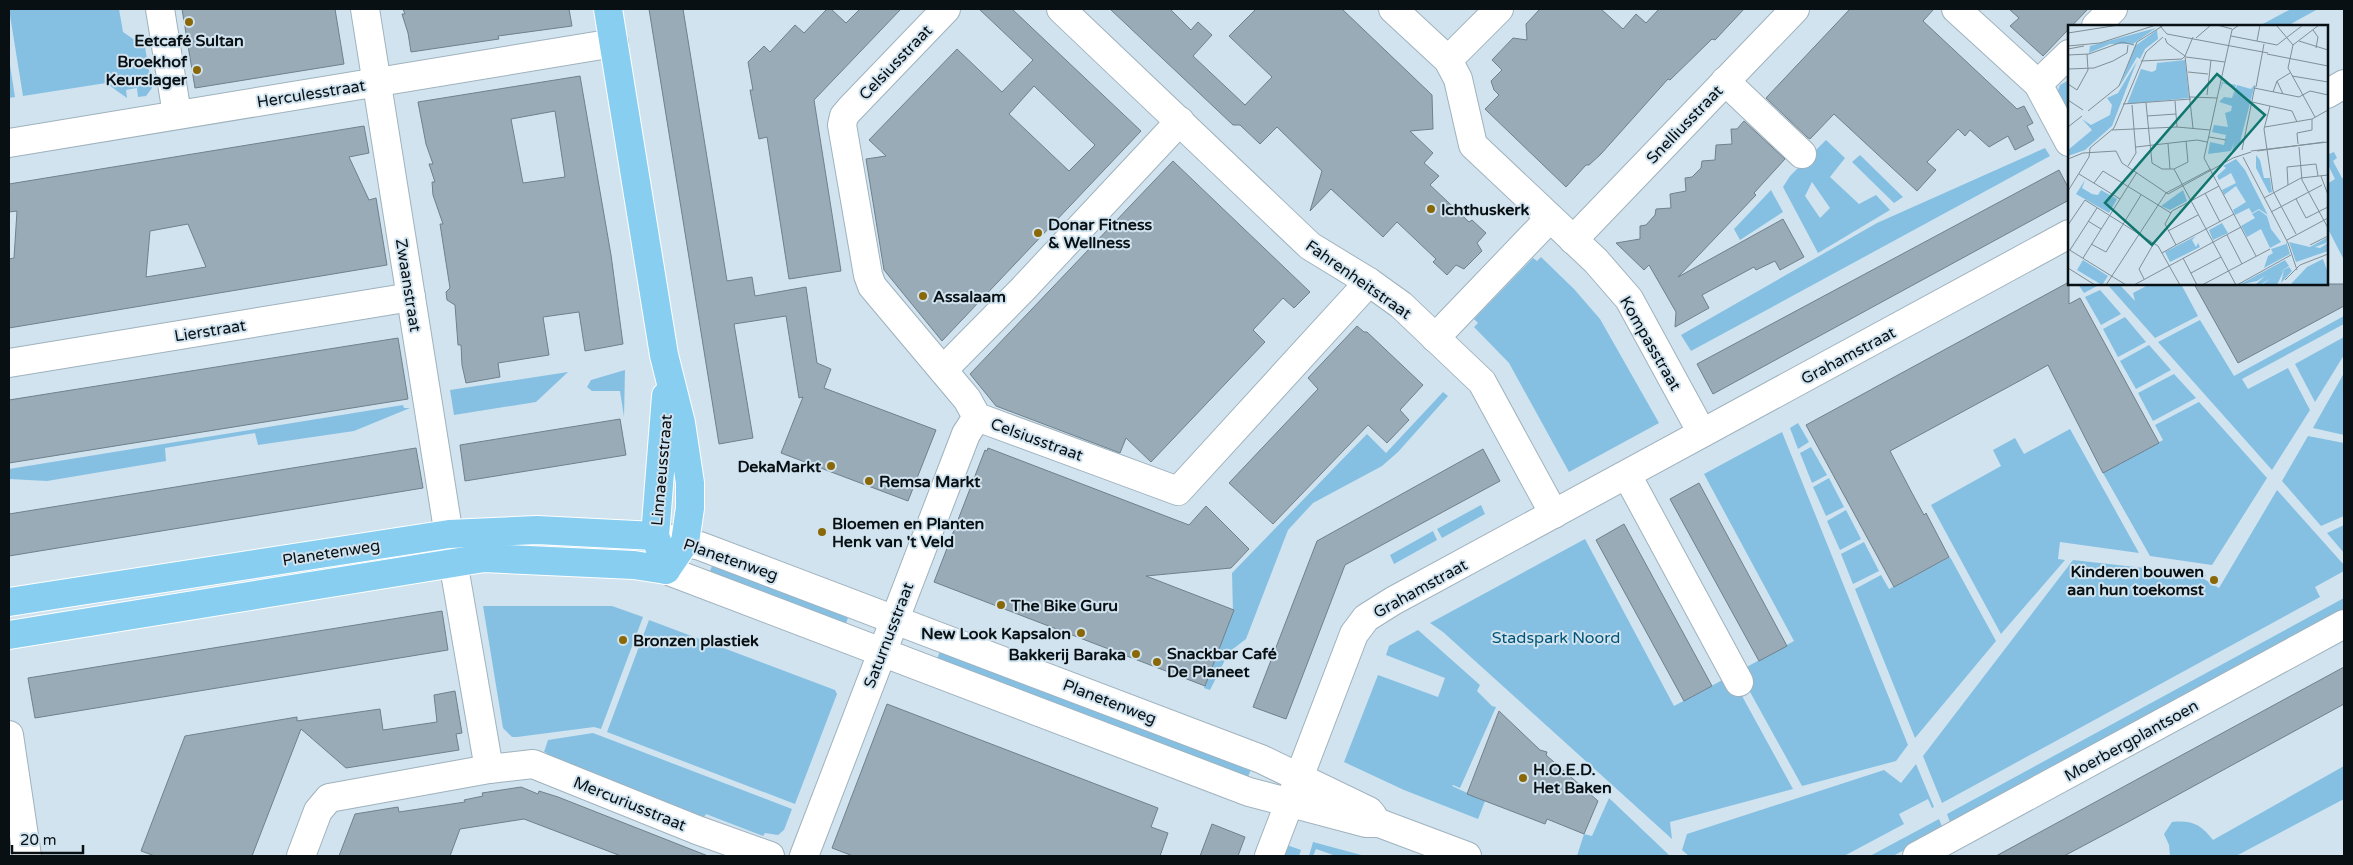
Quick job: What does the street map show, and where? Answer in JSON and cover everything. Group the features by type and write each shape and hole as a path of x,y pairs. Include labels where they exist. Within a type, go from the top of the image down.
{"main road":[{"name":"Linnaeusstraat","path":"608,9 668,374 681,423 690,483 690,508 686,542 666,570"},
{"name":"Linnaeusstraat","path":"666,570 655,536 668,374"},
{"name":"Planetenweg","path":"9,602 449,534 537,530 655,536"},
{"name":"Planetenweg","path":"9,635 453,561 506,558 634,565 666,570"}],"street":[{"path":"160,9 177,114"},
{"name":"Zwaanstraat","path":"365,9 453,561"},
{"name":"Celsiusstraat","path":"946,9 850,109 844,116 842,125 868,275 872,286 967,399 977,416 1178,491 1369,282"},
{"name":"Fahrenheitstraat","path":"1061,9 1310,246 1369,282 1401,305 1482,382 1554,514"},
{"name":"Kompasstraat","path":"1393,9 1448,60 1458,80 1473,145 1596,261 1629,299 1702,433"},
{"path":"1448,60 1499,9"},
{"name":"Snelliusstraat","path":"1573,240 1795,9"},
{"path":"1956,9 2038,84 2068,140"},
{"path":"2097,25 2113,9"},
{"name":"Herculesstraat","path":"9,143 614,43"},
{"path":"2038,84 2068,55"},
{"path":"1725,81 1802,154"},
{"path":"2328,93 2344,84"},
{"path":"943,370 1023,289 1180,121"},
{"path":"1435,338 1550,218"},
{"name":"Grahamstraat","path":"1269,856 1358,625 1394,601 2068,235"},
{"name":"Lierstraat","path":"9,363 411,297"},
{"name":"Saturnusstraat","path":"804,856 966,434 977,416"},
{"path":"1627,474 1739,682"},
{"name":"Planetenweg","path":"655,536 700,546 1219,742 1261,759 1295,790 1366,823 1379,823 1467,856"},
{"path":"453,561 489,769"},
{"name":"Planetenweg","path":"666,570 1249,792 1295,790"},
{"name":"Moerbergplantsoen","path":"1917,856 2344,624"},
{"path":"9,735 27,856"},
{"name":"Mercuriusstraat","path":"301,856 318,811 328,798 489,769 532,764 697,830 770,856"}],"green space":[{"path":"9,9 119,9 123,32 145,47 152,88 146,96 138,97 137,88 126,90 127,98 106,83 23,96"},
{"path":"2291,9 2318,9 2289,25 2261,25"},
{"path":"9,59 15,97 9,98"},
{"path":"2068,81 2068,121 2056,96 2060,85"},
{"path":"1826,140 1845,158 1830,177 1859,204 1876,195 1890,210 1818,253 1783,187 1790,176","holes":["1812,182 1830,208 1820,218 1805,196"]},
{"path":"2045,148 2050,156 1691,351 1681,335 1877,223"},
{"path":"2328,152 2329,154 2334,152 2337,158 2333,161 2342,178 2344,178 2344,260 2328,229 2328,183 2335,179 2328,165"},
{"path":"1860,155 1903,197 1894,203 1852,162"},
{"path":"1771,190 1783,212 1740,240 1734,229"},
{"path":"1541,257 1574,289 1600,319 1659,423 1569,472 1509,363 1474,327 1478,323 1474,319 1533,258 1537,261"},
{"path":"2079,285 2097,286 2084,293"},
{"path":"2108,285 2120,285 2135,301 2133,293 2148,285 2182,285 2198,316 2155,338"},
{"path":"2100,290 2121,314 2101,325 2085,297"},
{"path":"2344,316 2344,324 2242,379 2248,389 2288,368 2310,410 2272,470 2158,342 2200,320 2234,376"},
{"path":"2125,317 2146,342 2118,357 2103,329"},
{"path":"2344,337 2344,355 2315,402 2295,364"},
{"path":"2149,345 2171,370 2136,389 2120,361"},
{"path":"625,370 624,417 620,391 592,391 587,387 591,380"},
{"path":"568,372 536,402 454,415 450,390"},
{"path":"2344,373 2344,435 2313,428"},
{"path":"2174,374 2196,398 2153,421 2138,393"},
{"path":"1443,392 1448,396 1398,452 1382,466 1313,503 1288,530 1246,639 1229,652 1210,690 1204,688 1233,612 1232,573 1367,434 1386,453"},
{"path":"2199,402 2267,478 2212,565 2150,556 2103,473 2163,440 2155,425"},
{"path":"403,405 404,408 410,408 354,431 258,445 255,433 165,448 166,461 47,481 9,479 9,469"},
{"path":"1798,423 1809,442 1798,449 1790,428"},
{"path":"2070,429 2139,553 2060,542 2058,559 2065,560 2001,634 1931,505 2001,466 1993,450 2015,438 2024,454"},
{"path":"1782,432 1908,745 1896,761 1802,786 1744,681 1743,669 1794,641 1704,474"},
{"path":"2308,436 2344,443 2344,516 2321,526 2282,481"},
{"path":"1811,447 1827,475 1812,483 1800,453"},
{"path":"1829,478 1844,507 1826,516 1813,487"},
{"path":"2277,490 2344,565 2344,571 2315,587 2320,597 1942,803 1923,756 2073,560 2206,575 2204,579 2219,588"},
{"path":"1481,505 1485,514 1442,538 1437,529"},
{"path":"1846,510 1861,539 1840,550 1827,521"},
{"path":"2344,525 2344,553 2327,533"},
{"path":"1433,531 1437,540 1394,564 1390,555"},
{"name":"Stadspark Noord","path":"1585,539 1674,706 1728,677 1736,685 1793,789 1670,822 1672,839 1443,632 1430,623"},
{"path":"1864,542 1879,571 1853,584 1841,554"},
{"path":"1950,557 1996,641 1915,738 1855,589 1881,575 1889,589"},
{"path":"715,558 851,609 843,632 707,579"},
{"path":"2344,598 2344,610 1951,825 1947,814"},
{"path":"483,606 612,606 643,617 601,729 594,727 512,737 503,728"},
{"path":"649,620 835,690 837,694 795,804 607,732"},
{"path":"1418,630 1480,685 1477,691 1492,706 1496,707 1460,788 1452,786 1485,801 1478,819 1404,790 1344,762 1378,675 1438,697 1445,678 1386,655 1389,646"},
{"path":"943,643 1254,762 1245,784 934,667"},
{"path":"593,733 792,809 784,830 778,835 765,833 763,836 706,814 703,819 545,758 547,753 544,752 548,740"},
{"path":"1916,764 1934,807 1932,808 1928,799 1899,814 1904,824 1844,856 1689,856 1682,850 1687,834 1884,770 1901,783"},
{"path":"2344,766 2344,799 2236,856 2170,856 2169,845 2164,834 2172,822 2186,822 2196,825 2213,840"},
{"path":"1609,798 1669,856 1577,856 1584,834 1592,836"},
{"path":"1939,819 1943,829 1893,856 1870,856"},
{"path":"1313,842 1365,856 1336,856 1316,849 1313,856 1309,856"},
{"path":"1284,844 1301,850 1299,856 1280,856"}],"building":[{"path":"182,9 335,9 344,64 195,88"},
{"path":"403,9 569,9 572,26 498,36 499,39 411,52 402,14 405,14"},
{"path":"649,9 683,9 727,281 752,277 755,296 806,287 817,363 831,369 824,388 936,430 908,501 781,453 803,397 799,398 786,316 734,324 753,438 719,444"},
{"path":"827,9 831,9 846,23 860,9 901,9 814,100 841,271 789,279 767,137 759,139 750,90 753,90 748,62 764,46 770,52 795,25 804,33"},
{"path":"979,9 1012,9 1141,131 942,341 884,270 866,159 886,156 869,140 957,49 1002,92 1033,60","holes":["1034,86 1095,145 1069,171 1009,114"]},
{"path":"1110,9 1170,9 1191,30 1198,22 1212,35 1193,56 1245,105 1272,77 1229,36 1256,9 1342,9 1432,95 1433,129 1410,131 1433,153 1424,163 1439,176 1430,185 1469,222 1472,220 1486,233 1477,243 1482,251 1464,269 1456,265 1447,275 1433,262 1436,259 1397,222 1383,237 1331,189 1310,211 1322,171 1277,127 1260,144 1240,125 1233,125"},
{"path":"1540,9 1601,9 1623,29 1636,14 1646,23 1659,9 1744,9 1715,40 1712,39 1670,80 1668,79 1601,154 1589,165 1586,165 1566,187 1485,109 1499,95 1494,90 1491,81 1502,70 1492,60 1513,38 1527,40 1526,24"},
{"path":"1850,9 1934,9 1923,21 2017,109 2024,106 2033,123 2027,126 2034,140 2015,150 2008,136 1989,147 1970,130 1965,136 1958,129 1927,162 1936,170 1917,191 1834,114 1810,139 1807,137 1766,98"},
{"path":"2009,9 2088,9 2073,25 2068,25 2068,30 2043,56 2010,26 2019,18"},
{"path":"580,76 611,255 623,344 585,351 579,312 543,317 549,355 498,363 500,377 466,383 462,365 461,345 458,345 455,305 447,300 446,292 450,288 440,224 443,224 433,195 432,182 435,182 429,164 433,164 426,144 418,102","holes":["555,111 565,177 523,183 511,119"]},
{"path":"1744,121 1785,159 1754,193 1756,195 1678,277 1783,219 1804,257 1780,270 1775,261 1756,270 1754,267 1702,295 1709,308 1675,327 1676,312 1649,265 1644,270 1616,243 1640,239 1640,226 1646,225 1655,215 1656,209 1671,208 1670,194 1686,191 1685,178 1692,177 1701,168 1702,161 1715,160 1716,145 1732,144 1731,129 1737,129"},
{"path":"364,126 369,153 349,157 369,200 376,198 387,265 9,328 9,259 14,258 17,211 9,212 9,184","holes":["188,224 206,267 146,277 150,231"]},
{"path":"1173,161 1310,292 1294,308 1283,298 1253,330 1265,342 1151,462 1126,438 1120,453 996,406 970,374"},
{"path":"2059,170 2068,187 2068,201 1713,394 1697,364"},
{"path":"2068,283 2069,304 2080,298 2159,443 2103,473 2048,365 1890,451 1949,557 1894,587 1806,425"},
{"path":"2344,284 2344,306 2238,363 2195,285"},
{"path":"1357,326 1364,332 1367,332 1423,385 1400,410 1409,420 1387,443 1368,425 1273,524 1229,483 1318,389 1308,378"},
{"path":"398,338 408,399 9,463 9,400"},
{"path":"620,419 626,455 465,481 460,445"},
{"path":"416,448 423,488 9,556 9,514"},
{"path":"988,448 1189,525 1206,506 1249,549 1231,568 1146,576 1234,610 1205,686 934,582 985,450 987,451"},
{"path":"1483,449 1500,481 1345,565 1286,719 1253,707 1317,541"},
{"path":"1699,483 1787,646 1759,661 1670,499"},
{"path":"1624,524 1712,686 1684,701 1596,540"},
{"path":"442,611 448,650 35,718 28,678"},
{"path":"2344,667 2344,704 2128,822 2064,856 1996,856"},
{"path":"455,691 462,733 456,734 459,750 346,768 301,729 252,856 155,856 141,851 185,736 297,717 297,721 380,709 383,730 437,722 434,695"},
{"path":"887,704 1158,808 1151,827 1168,833 1160,856 853,856 832,848"},
{"name":"H.O.E.D. Het Baken","path":"1499,711 1540,750 1547,752 1546,755 1598,801 1584,834 1547,819 1545,824 1467,794"},
{"path":"521,787 538,794 539,791 558,797 708,856 621,856 524,819 460,829 450,856 339,856 355,814 398,807 399,812 465,802 464,800 483,796 482,793"},
{"path":"1212,824 1245,837 1238,856 1200,856"}],"place":[{"name":"Eetcafé Sultan","path":"189,22"},
{"name":"Broekhof Keurslager","path":"197,70"},
{"name":"Ichthuskerk","path":"1431,209"},
{"name":"Donar Fitness & Wellness","path":"1038,233"},
{"name":"Assalaam","path":"923,296"},
{"name":"DekaMarkt","path":"831,466"},
{"name":"Remsa Markt","path":"869,481"},
{"name":"Bloemen en Planten Henk van 't Veld","path":"822,532"},
{"name":"Kinderen bouwen aan hun toekomst","path":"2214,580"},
{"name":"The Bike Guru","path":"1001,605"},
{"name":"New Look Kapsalon","path":"1081,633"},
{"name":"Bronzen plastiek","path":"623,640"},
{"name":"Bakkerij Baraka","path":"1136,654"},
{"name":"Snackbar Café De Planeet","path":"1157,662"},
{"name":"H.O.E.D. Het Baken","path":"1523,778"}]}
